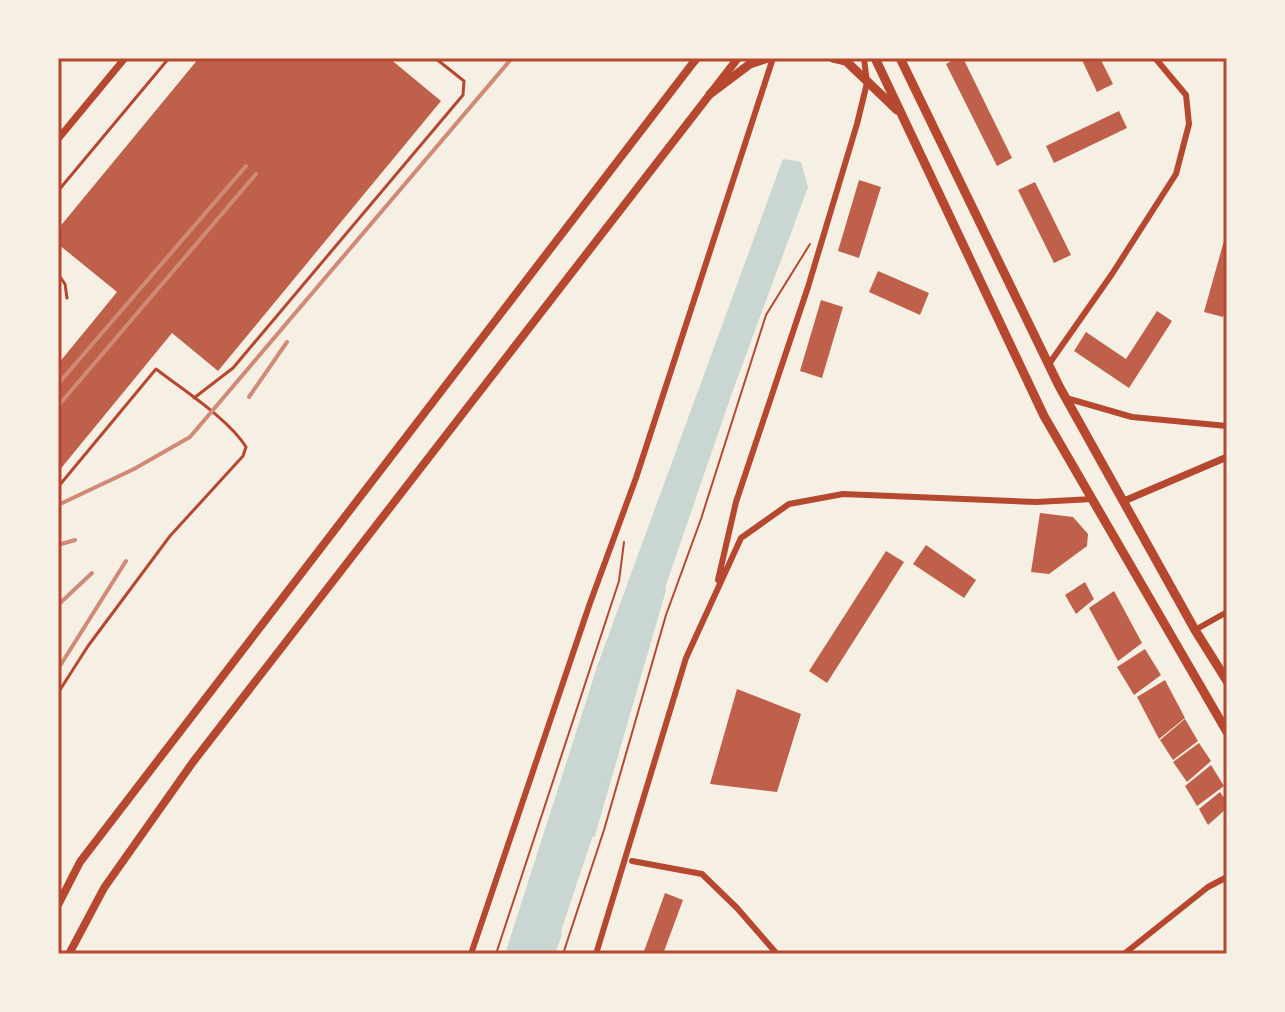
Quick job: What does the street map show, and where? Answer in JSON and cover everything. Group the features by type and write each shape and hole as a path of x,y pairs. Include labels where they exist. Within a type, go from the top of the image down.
{"main road":[{"path":"69,954 104,888 193,762 738,58"},
{"path":"710,94 750,64 770,58"},
{"path":"833,58 846,61 902,115"},
{"path":"875,58 1044,416 1227,732"},
{"path":"900,58 1066,398 1195,630 1227,681"},
{"path":"58,905 80,862 696,59"}],"street":[{"path":"58,139 125,58"},
{"path":"471,954 590,603 636,478 770,58"},
{"path":"714,597 736,502 850,149 867,83 864,58"},
{"path":"1049,364 1176,174 1189,124 1186,95 1155,58"},
{"path":"1066,398 1132,417 1227,426"},
{"path":"1124,501 1227,457"},
{"path":"596,954 686,658 741,538 789,504 843,494 1036,502 1093,499"},
{"path":"1195,630 1227,612"},
{"path":"632,861 702,874 777,954"},
{"path":"1124,954 1208,887 1227,877"}],"lane":[{"path":"58,191 169,58"},
{"path":"194,398 233,368 463,95 464,81 435,58"},
{"path":"58,274 65,284 67,298"},
{"path":"58,487 156,369 239,435 246,447 243,456 170,536 88,646 58,693"}],"path":[{"path":"563,954 604,830 666,615 701,519 766,315 811,241"},
{"path":"496,954 619,581 625,537"}],"shaded area":[{"path":"783,159 801,162 808,187 733,390 663,594 608,790 559,937 553,954 505,954 598,664"}],"building":[{"path":"199,58 389,58 441,101 218,371 172,333 58,472 58,364 117,292 58,244 58,229"},
{"path":"963,58 1012,158 997,166 946,64"},
{"path":"1081,58 1100,58 1113,84 1097,92"},
{"path":"1119,111 1127,128 1054,163 1046,146"},
{"path":"859,180 881,187 859,258 838,251"},
{"path":"1035,182 1071,255 1054,263 1018,190"},
{"path":"1227,230 1227,303 1223,317 1204,312"},
{"path":"878,271 929,293 920,315 869,292"},
{"path":"821,300 843,307 822,378 800,371"},
{"path":"1157,311 1172,321 1129,388 1074,351 1086,332 1126,359"},
{"path":"1040,513 1073,517 1088,534 1087,546 1049,574 1031,572"},
{"path":"926,545 976,580 964,598 913,564"},
{"path":"886,551 904,562 827,683 809,671"},
{"path":"1085,582 1094,599 1076,614 1065,595"},
{"path":"1114,591 1142,643 1118,661 1089,608"},
{"path":"1145,649 1161,675 1134,695 1117,667"},
{"path":"1165,680 1185,718 1159,739 1137,697"},
{"path":"737,689 801,714 777,792 710,784"},
{"path":"1185,719 1198,741 1173,760 1160,740"},
{"path":"1199,743 1211,761 1187,782 1173,762"},
{"path":"1211,765 1224,786 1197,806 1185,786"},
{"path":"1220,792 1227,802 1227,808 1208,825 1199,809"},
{"path":"665,893 683,900 663,954 643,954"}],"waterway":[{"path":"593,835 664,590"},
{"path":"553,954 560,934"}],"railway":[{"path":"58,505 134,469 190,437 512,58"},
{"path":"58,384 246,166"},
{"path":"58,406 256,174"},
{"path":"249,397 287,342"},
{"path":"58,545 75,540"},
{"path":"58,669 126,561"},
{"path":"58,605 92,573"}]}
